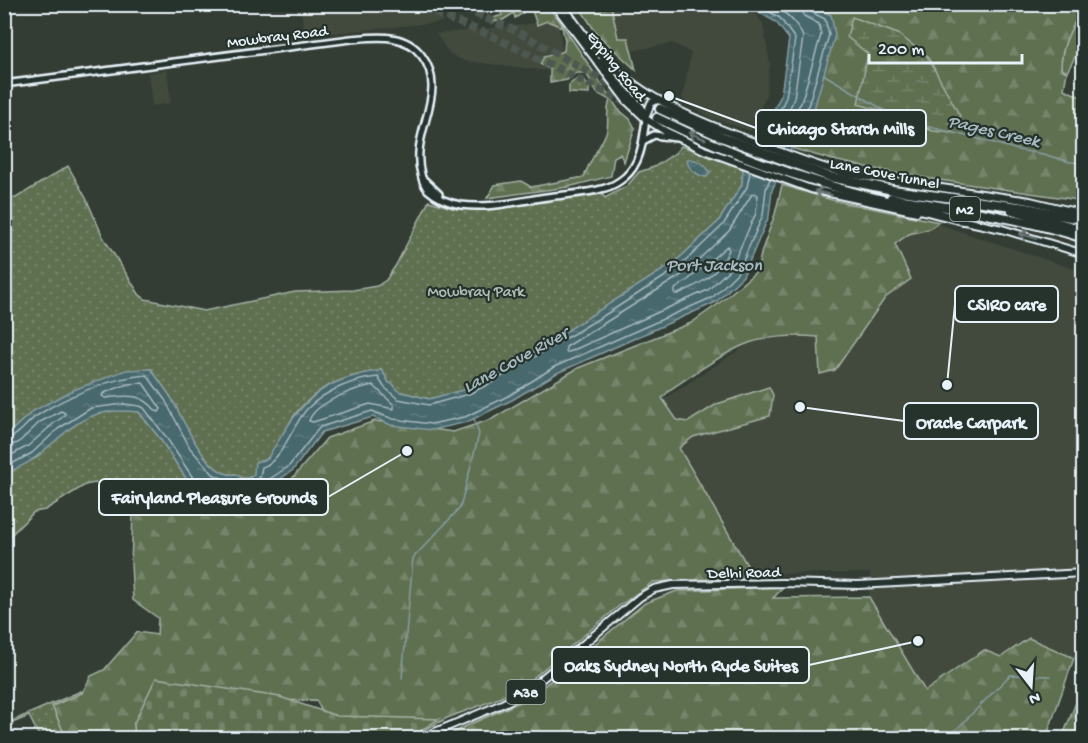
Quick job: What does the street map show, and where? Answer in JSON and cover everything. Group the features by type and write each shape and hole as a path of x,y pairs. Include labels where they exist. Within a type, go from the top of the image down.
{"highway":[{"name":"Lane Cove Tunnel","path":"659,114 796,166 850,182 973,201"},
{"name":"Lane Cove Tunnel","path":"796,166 844,190"},
{"name":"M2","path":"844,190 963,220"},
{"name":"M2","path":"844,190 996,214 1083,237"},
{"name":"M2","path":"973,201 1047,211 1083,220"},
{"name":"M2","path":"973,201 1034,215 1083,230"}],"main road":[{"name":"Epping Road","path":"554,4 619,92 646,117 681,139 794,184 829,195 1002,229 1083,254"},
{"name":"Epping Road","path":"562,4 592,46 623,76 741,145"},
{"name":"Mowbray Road","path":"4,84 340,41 389,37 403,41 419,52 428,65 433,78 433,90 418,150 422,177 424,184 435,196 459,205 484,205 541,198 603,189 613,185 632,170 640,154 646,117"},
{"path":"592,46 616,81 641,108 646,117"},
{"path":"646,117 651,103 657,100 663,101"},
{"path":"642,143 648,137 655,135 681,139"},
{"path":"796,166 1030,201 1083,214"},
{"name":"Delhi Road","path":"426,738 526,692 640,597 660,587 783,583 858,585 1083,573"},
{"name":"Delhi Road","path":"434,738 449,726"}],"shaded area":[{"path":"712,4 726,8 735,5 757,15 763,24 770,64 766,95 751,131 711,118 682,99 691,53 673,43 631,51 617,40 610,5"},
{"path":"300,5 440,5 442,22 305,36"},
{"path":"558,21 562,50 547,56 549,71 464,61 450,54 436,34"},
{"path":"167,70 171,103 152,106 148,73"},
{"path":"926,220 1083,272 1084,634 1074,658 1029,638 1001,657 984,650 925,691 869,597 870,573 737,574 641,414 796,313 841,260"}],"green space":[{"path":"498,5 523,5 523,13 515,18 514,13 503,20 492,22 493,18 502,15"},
{"path":"530,5 546,5 559,20 618,109 630,119 635,128 624,162 620,154 614,157 611,176 568,187 487,198 495,185 521,181 531,187 584,177 607,129 610,100 597,93 586,73 576,73 567,80 550,83 550,69 540,64 544,57 564,51 565,40 562,27 547,21 537,25"},
{"path":"578,5 611,5 618,38 628,38 636,70 597,34"},
{"path":"809,5 1083,5 1083,13 1080,13 1066,40 1061,69 1067,72 1064,89 1083,98 1083,202 904,175 833,160 791,148 797,136 831,15"},
{"path":"1080,13 1083,13 1083,42 1067,72 1061,69 1062,53 1069,33"},
{"path":"852,17 898,34 927,56 960,116 951,133 933,131 901,116 858,104 868,54 847,37"},
{"path":"578,77 584,79 589,88 589,94 569,93 569,85"},
{"name":"Mowbray Park","path":"681,146 746,168 743,170 742,185 718,222 674,263 535,351 467,389 430,399 397,391 393,384 389,383 382,370 337,382 320,390 300,408 266,460 254,475 248,478 225,473 205,457 196,445 170,396 151,369 33,411 5,435 4,197 16,198 68,166 86,198 103,237 139,294 145,299 204,311 295,292 353,290 377,286 386,280 396,265 429,201 456,209 523,205 602,194 605,198 627,186 639,172 654,167 675,153"},
{"path":"782,185 832,200 939,222 929,229 909,234 895,244 911,279 885,298 835,370 820,374 818,337 770,338 752,342 725,354 671,389 662,398 677,420 688,422 717,404 769,387 773,395 770,416 693,437 679,448 751,572 751,577 653,582 619,606 522,687 447,718 413,736 348,732 330,727 316,700 263,701 134,723 135,738 66,738 52,706 82,693 91,676 104,670 137,632 157,635 158,618 133,600 131,564 133,514 109,489 80,471 5,474 36,458 199,498 212,516 240,518 258,510 284,488 327,438 375,421 453,432 492,419 578,368 691,323 757,271"},
{"path":"124,410 139,412 161,440 199,498 109,489 95,483 85,485 45,510 34,512 5,541 5,474 36,458 61,434 94,413"},
{"path":"784,587 773,598 869,597 925,691 984,650 1001,657 1029,638 1074,658 1046,738 624,738 617,733 607,738 444,738 529,698 645,603 677,591"},
{"path":"156,678 280,697 337,716 439,719 409,738 135,738 134,723"},
{"path":"1083,685 1083,738 1062,738"},
{"path":"81,691 82,693 52,706 66,738 40,738 29,716 5,726 5,724"}],"water":[{"name":"Port Jackson","path":"745,5 809,5 831,15 835,35 814,109 797,136 772,190 769,216 743,276 716,302 557,373 512,400 467,422 432,430 391,425 373,417 322,432 293,470 256,496 242,512 224,513 199,498 161,440 139,412 121,411 93,415 72,427 30,461 5,474 5,435 33,411 71,391 126,370 151,369 170,396 205,457 225,473 250,478 254,474 255,462 268,459 292,420 323,389 349,377 382,370 389,383 393,384 398,391 429,399 467,389 535,351 674,263 718,222 742,185 743,169 746,168 781,95 789,39 776,22"},
{"path":"689,159 699,161 706,167 710,172 707,177 692,170 687,162"}],"pier":[{"path":"758,138 793,151 779,182 741,167"}],"waterway":[{"name":"Pages Creek","path":"823,74 884,110 913,123 1018,150 1084,163"},
{"path":"402,678 413,558 460,508 479,434 474,419"},
{"path":"948,738 1010,675 1051,676"}],"tunnel":[{"path":"413,4 492,36 631,105"},
{"path":"453,4 518,32 617,88"},
{"path":"628,93 660,109"}],"place":[{"name":"Chicago Starch Mills","path":"669,96"},
{"name":"CSIRO care","path":"947,385"},
{"name":"Oracle Carpark","path":"800,407"},
{"name":"Fairyland Pleasure Grounds","path":"407,451"},
{"name":"Oaks Sydney North Ryde Suites","path":"918,641"}],"water label":[{"name":"Lane Cove River","path":"515,359"}]}
